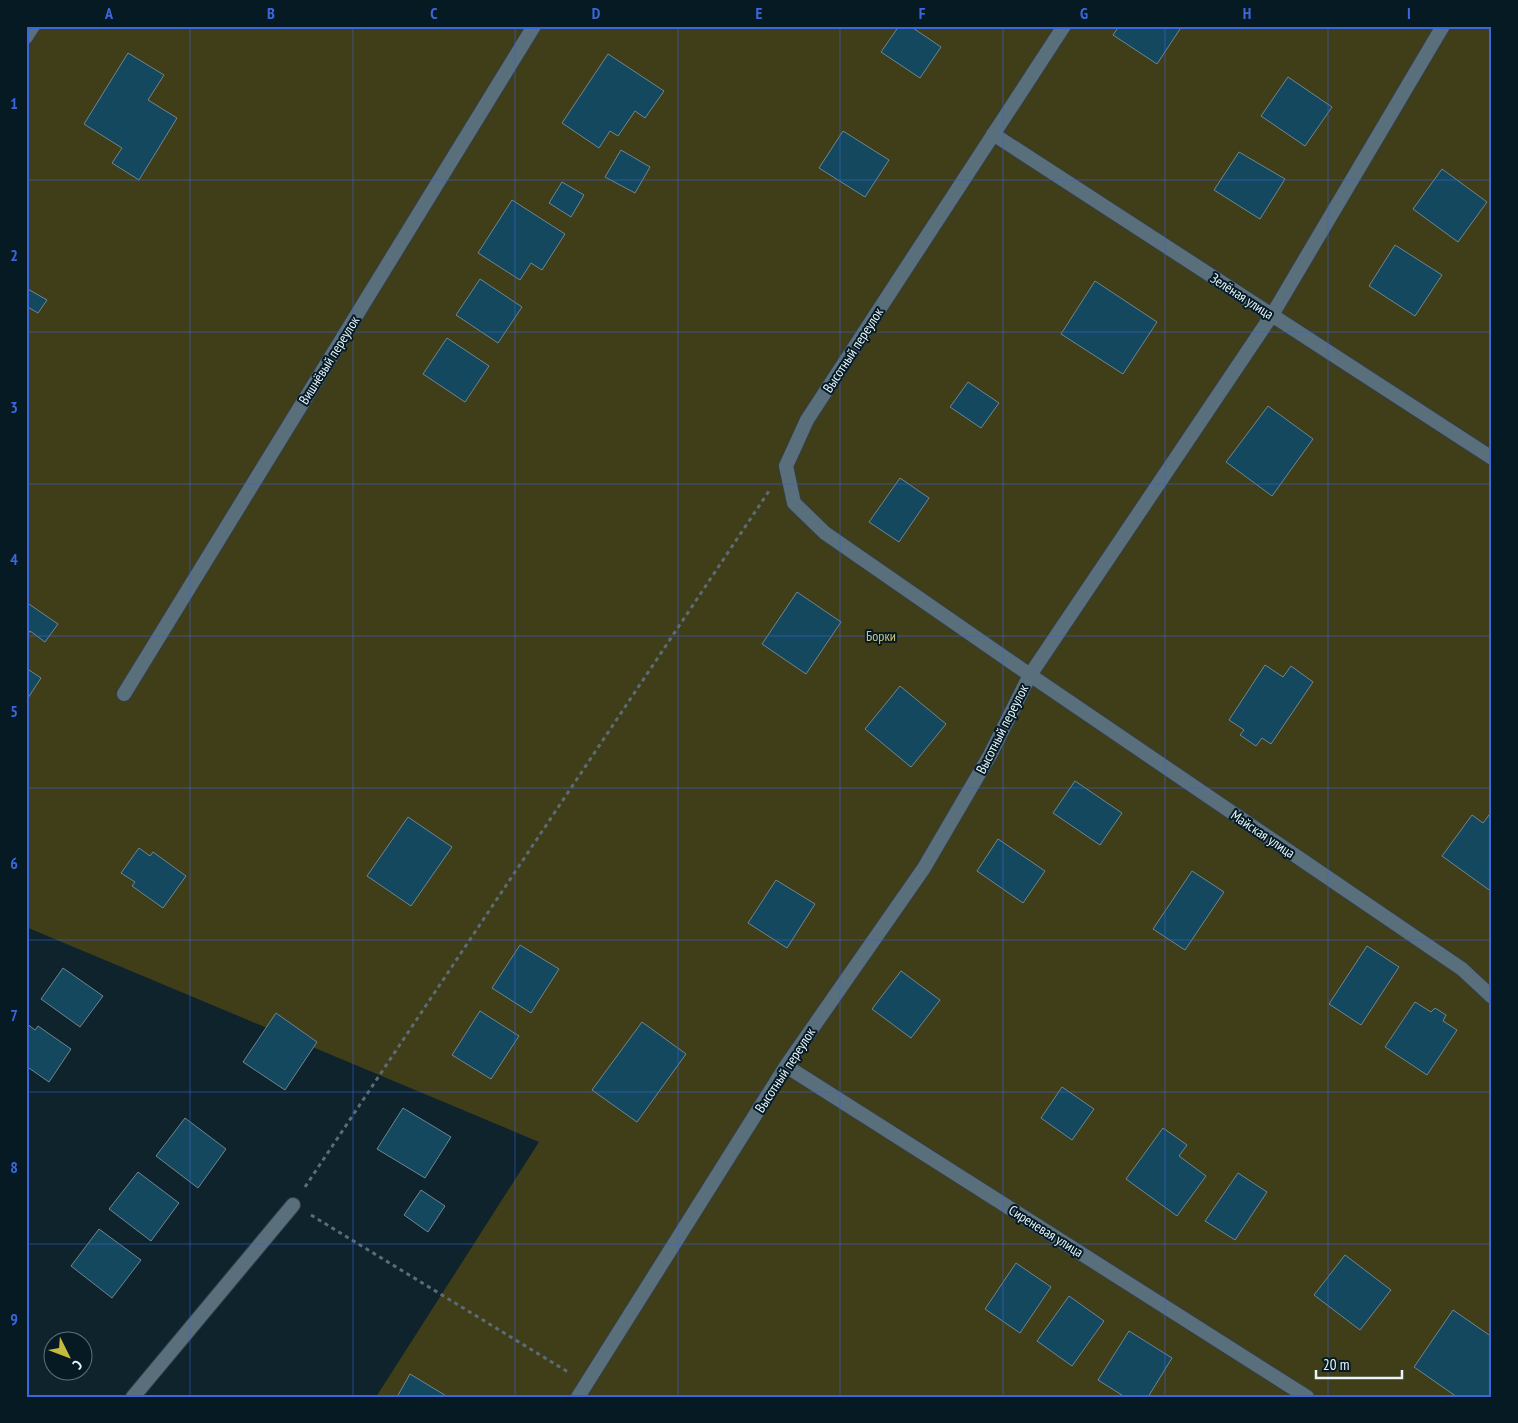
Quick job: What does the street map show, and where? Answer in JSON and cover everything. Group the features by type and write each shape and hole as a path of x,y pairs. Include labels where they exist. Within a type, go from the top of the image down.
{"street":[{"path":"26,37 33,26"},
{"name":"Вишнёвый переулок","path":"124,694 534,26"},
{"name":"Высотный переулок","path":"578,1397 786,1066 924,868 990,755 1030,675 825,533 794,503 786,466 808,420 1064,26"},
{"path":"1030,675 1272,315 1443,26"},
{"name":"Зелёная улица","path":"993,134 1492,458"},
{"name":"Майская улица","path":"1030,675 1462,969 1492,997"},
{"name":"Сиреневая улица","path":"786,1066 1307,1397"},
{"path":"133,1397 293,1205"}],"path":[{"path":"586,1383 293,1205 786,466"}],"green space":[{"name":"Борки","path":"26,26 1492,26 1492,1397 376,1397 539,1142 26,927"}],"building":[{"path":"899,26 910,26 941,47 920,78 881,52"},
{"path":"1119,26 1182,26 1157,64 1113,35"},
{"path":"128,53 164,75 148,100 177,118 139,180 112,163 122,148 84,124"},
{"path":"608,54 664,91 645,118 635,111 618,136 610,131 599,148 562,123"},
{"path":"1288,77 1332,107 1305,146 1261,116"},
{"path":"843,131 889,160 865,197 819,168"},
{"path":"621,150 650,167 635,193 605,177"},
{"path":"1239,152 1285,179 1260,219 1214,190"},
{"path":"1442,169 1487,202 1458,242 1413,209"},
{"path":"562,182 584,195 571,217 549,203"},
{"path":"512,200 565,234 542,270 531,263 520,280 478,253"},
{"path":"1395,245 1442,275 1415,316 1369,286"},
{"path":"480,279 522,307 498,343 456,315"},
{"path":"1095,281 1157,322 1123,374 1061,334"},
{"path":"26,288 47,300 38,313 26,306"},
{"path":"447,338 489,366 465,402 423,374"},
{"path":"968,382 999,403 981,428 950,407"},
{"path":"1268,406 1313,439 1272,496 1226,462"},
{"path":"900,478 929,498 899,542 869,522"},
{"path":"797,592 841,622 806,674 762,644"},
{"path":"26,602 58,624 45,642 30,631 26,637"},
{"path":"1265,665 1283,677 1291,666 1313,682 1271,744 1262,738 1256,746 1240,735 1244,730 1229,720"},
{"path":"26,668 41,678 26,701"},
{"path":"900,686 946,724 911,767 865,729"},
{"path":"1075,781 1122,813 1100,845 1053,813"},
{"path":"1492,811 1492,892 1442,856 1472,815 1483,823"},
{"path":"408,817 452,847 411,906 367,876"},
{"path":"998,839 1045,871 1023,903 977,871"},
{"path":"139,848 150,856 153,852 186,876 163,908 132,886 135,882 121,873"},
{"path":"1192,871 1224,892 1185,950 1153,929"},
{"path":"776,880 815,904 787,948 748,923"},
{"path":"520,945 559,969 531,1013 492,988"},
{"path":"1367,946 1399,967 1361,1025 1329,1004"},
{"path":"63,968 103,996 80,1027 41,999"},
{"path":"901,971 940,1000 911,1038 872,1009"},
{"path":"1415,1002 1431,1012 1435,1008 1446,1015 1443,1021 1457,1030 1427,1075 1385,1047"},
{"path":"480,1011 519,1036 491,1079 452,1055"},
{"path":"276,1013 317,1042 285,1090 243,1062"},
{"path":"642,1022 686,1054 637,1122 592,1090"},
{"path":"26,1023 35,1030 38,1026 71,1049 49,1082 26,1066"},
{"path":"1062,1087 1094,1109 1072,1140 1041,1118"},
{"path":"403,1108 451,1137 425,1178 377,1149"},
{"path":"185,1118 226,1149 198,1188 156,1156"},
{"path":"1163,1128 1187,1145 1179,1156 1206,1176 1177,1216 1126,1179"},
{"path":"138,1172 179,1203 151,1241 109,1209"},
{"path":"1238,1173 1267,1192 1235,1240 1205,1221"},
{"path":"421,1190 445,1206 428,1232 404,1215"},
{"path":"99,1229 141,1260 112,1298 71,1266"},
{"path":"1345,1255 1391,1290 1360,1330 1314,1295"},
{"path":"1016,1263 1051,1287 1020,1333 985,1309"},
{"path":"1069,1296 1104,1321 1072,1366 1037,1341"},
{"path":"1453,1310 1492,1337 1492,1397 1457,1397 1414,1367"},
{"path":"1129,1331 1172,1358 1148,1397 1125,1397 1098,1380"},
{"path":"410,1374 448,1397 397,1397"}]}
